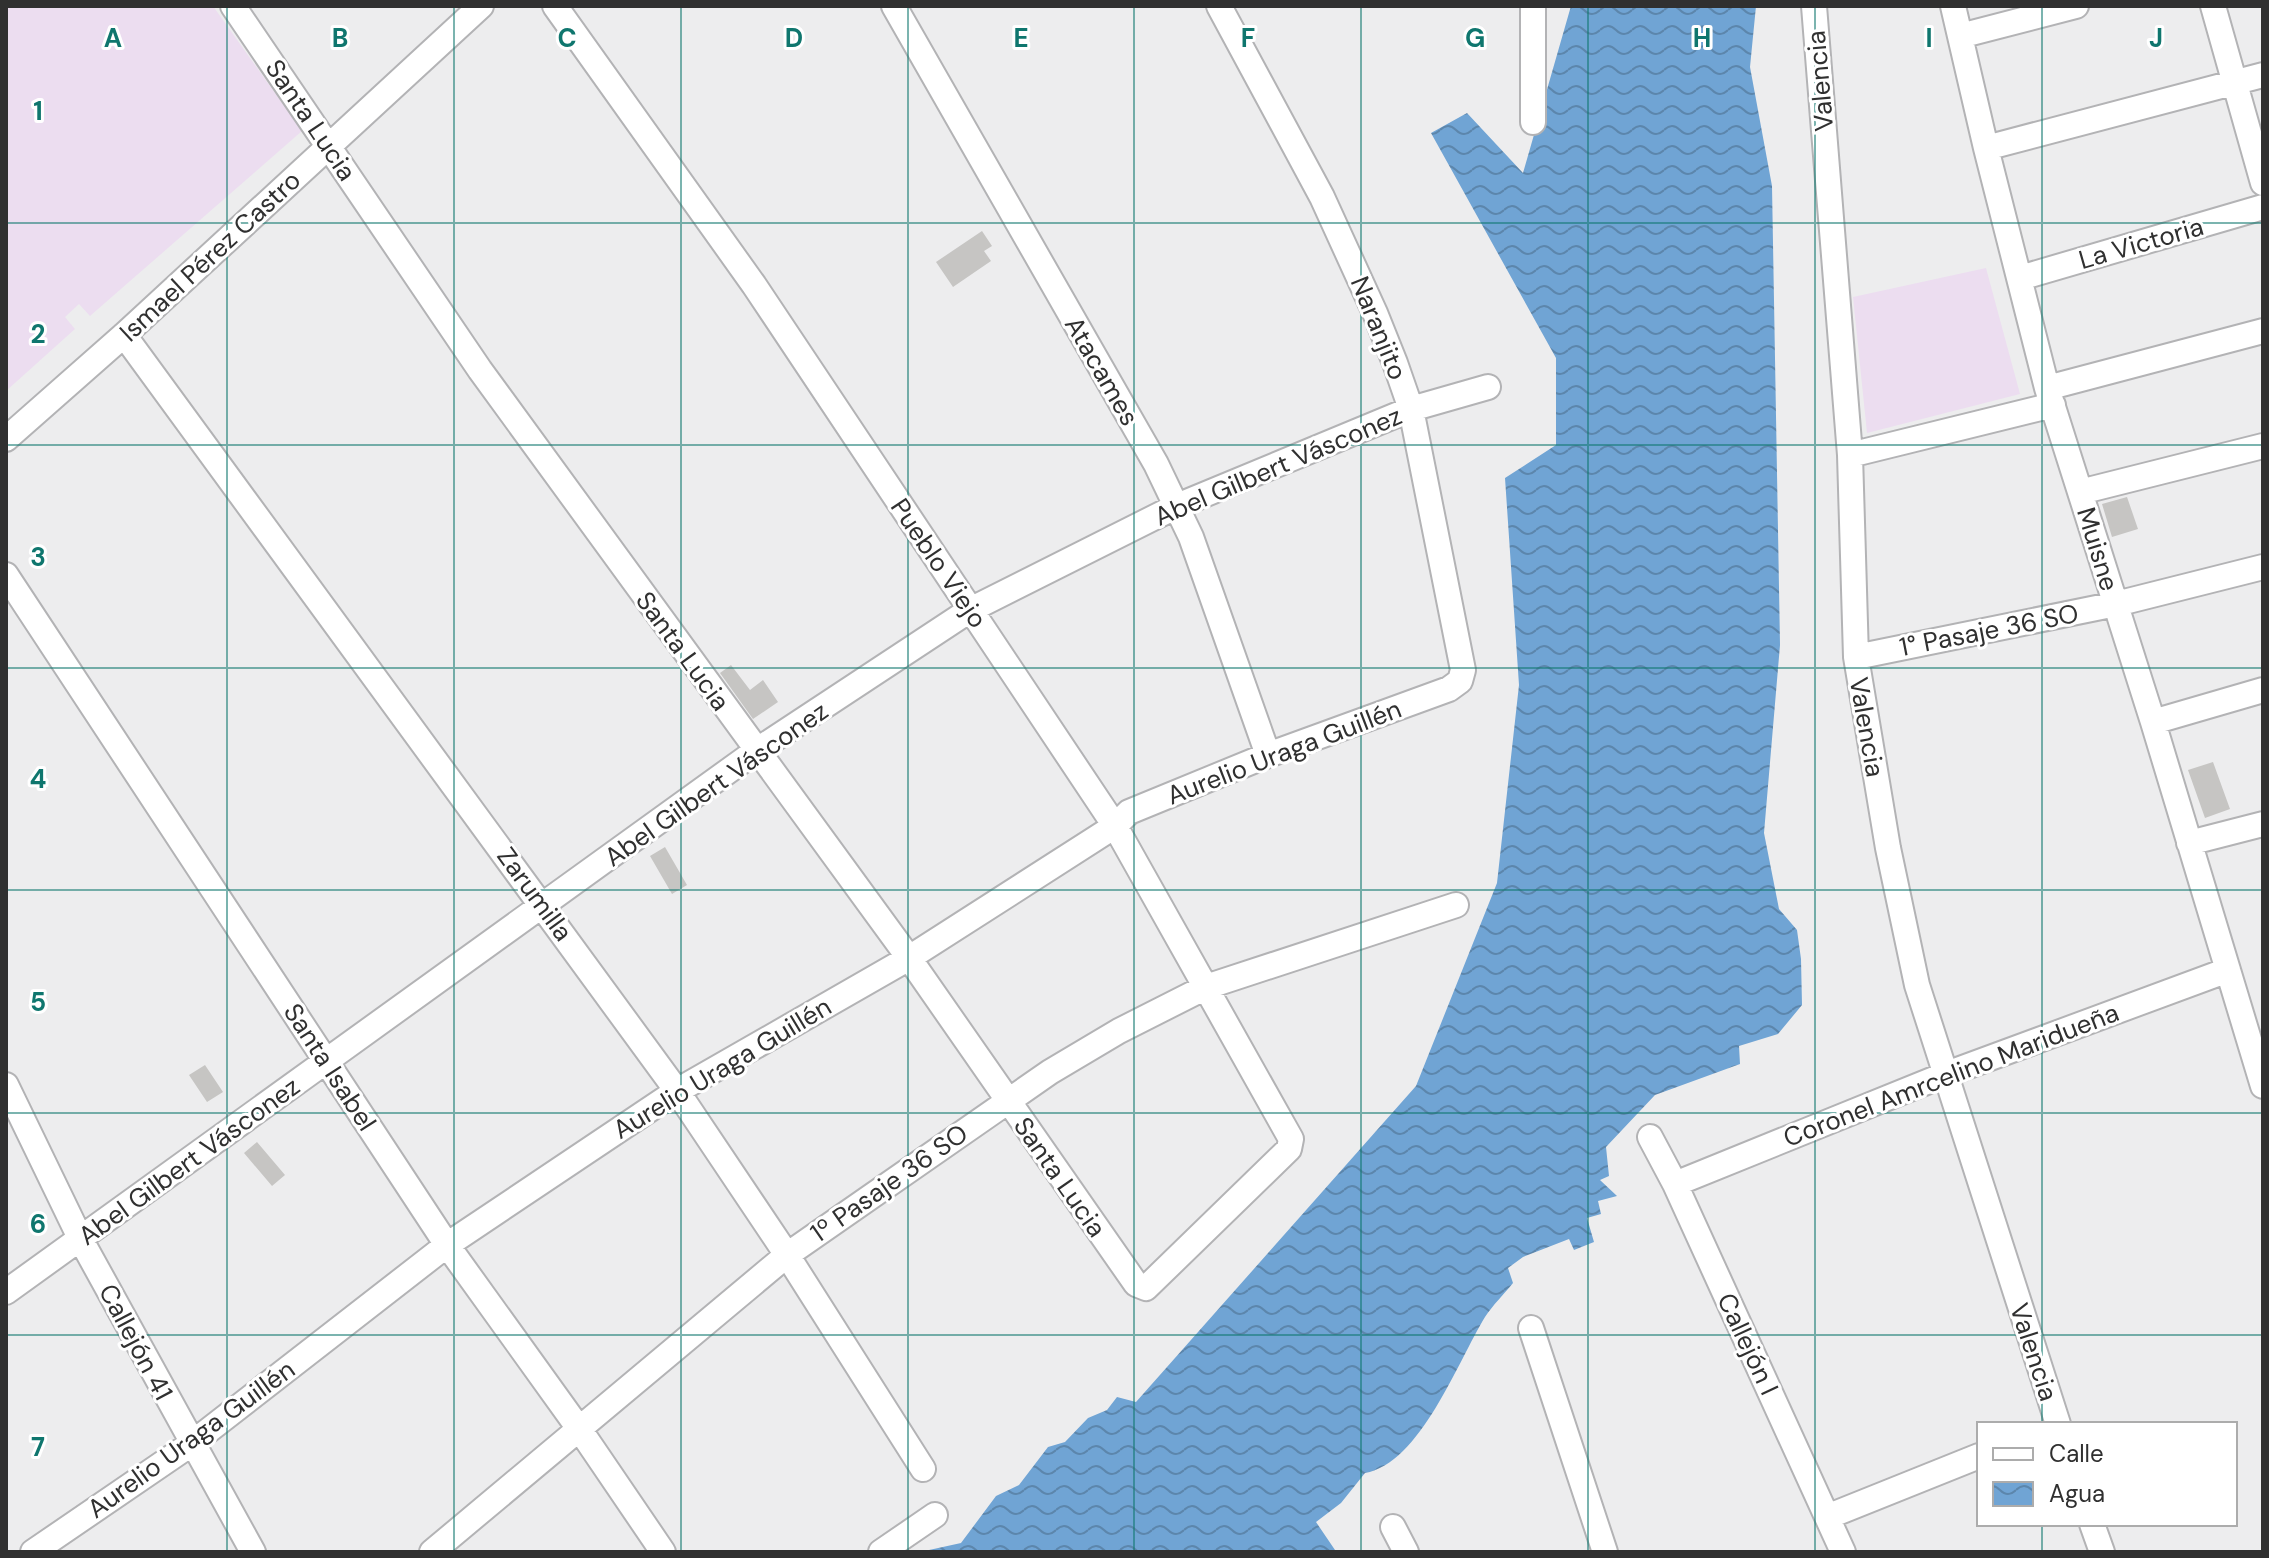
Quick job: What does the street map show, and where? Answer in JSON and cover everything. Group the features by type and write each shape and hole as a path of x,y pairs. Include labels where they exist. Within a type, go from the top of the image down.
{"street":[{"name":"Santa Lucia","path":"233,6 489,383 909,958 1136,1284 1142,1288"},
{"name":"Ismael Pérez Castro","path":"6,439 124,335 481,6"},
{"name":"Pueblo Viejo","path":"555,6 754,285 1115,826 1291,1139 1289,1149 1150,1285 1142,1288"},
{"name":"Atacames","path":"894,6 1156,464 1177,506 1191,537 1268,755"},
{"name":"Naranjito","path":"1219,6 1322,197 1375,313 1411,409 1462,677"},
{"path":"1533,6 1533,122"},
{"name":"Valencia","path":"1814,6 1850,455 1856,657 1917,985 2057,1422"},
{"name":"Muisne","path":"1953,6 2050,396 2263,1086"},
{"path":"1960,36 2076,6"},
{"path":"2213,6 2263,183"},
{"path":"1986,148 2263,75"},
{"name":"La Victoria","path":"2020,278 2263,207"},
{"path":"1850,455 2263,331"},
{"name":"Zarumilla","path":"124,335 677,1091 787,1255 923,1469"},
{"name":"Abel Gilbert Vásconez","path":"6,1292 544,907 756,751 970,610 1177,506 1411,409 1488,387"},
{"path":"2080,492 2263,446"},
{"name":"1° Pasaje 36 SO","path":"1856,657 2116,604 2263,567"},
{"name":"Santa Isabel","path":"6,575 447,1245 663,1552"},
{"name":"Aurelio Uraga Guillén","path":"33,1552 191,1444 447,1245 677,1091 909,958 1115,826 1133,811 1268,755 1449,689 1462,677"},
{"path":"2153,722 2263,690"},
{"path":"2189,843 2263,824"},
{"name":"1º Pasaje 36 SO","path":"432,1552 787,1255 1007,1100 1119,1031 1206,987 1456,905"},
{"name":"Coronel Amrcelino Maridueña","path":"1675,1184 1944,1075 2228,970"},
{"name":"Callejón 41","path":"6,1085 81,1240 253,1552"},
{"name":"Callejón I","path":"1650,1137 1675,1184 1843,1552"},
{"path":"1531,1328 1605,1552"},
{"path":"1827,1517 1977,1457"},
{"path":"881,1552 935,1515"},
{"path":"2093,1526 2102,1552"},
{"path":"1393,1527 1406,1552"}],"shaded area":[{"path":"6,6 213,6 302,131 90,316 79,304 65,317 75,329 6,391"},
{"path":"1986,268 2020,394 1867,433 1853,297"}],"water":[{"path":"1571,6 1756,6 1750,67 1772,186 1780,645 1764,833 1779,909 1797,930 1802,1005 1778,1034 1739,1046 1740,1064 1655,1095 1606,1147 1609,1176 1600,1180 1617,1196 1598,1201 1601,1214 1587,1218 1594,1242 1574,1250 1569,1239 1523,1257 1508,1268 1513,1283 1485,1317 1436,1408 1420,1431 1385,1466 1365,1473 1341,1503 1316,1522 1334,1552 920,1552 961,1543 996,1496 1019,1485 1048,1447 1065,1442 1088,1418 1107,1410 1117,1397 1136,1402 1416,1086 1497,883 1519,685 1505,478 1556,445 1556,358 1431,133 1467,113 1523,173"}],"building":[{"path":"982,231 992,246 984,251 991,261 953,287 936,262"},
{"path":"2127,497 2138,529 2112,537 2102,504"},
{"path":"731,665 750,690 763,680 778,702 753,719 720,673"},
{"path":"2213,762 2230,809 2205,818 2188,770"},
{"path":"665,847 687,885 672,894 650,856"},
{"path":"205,1065 223,1092 207,1102 189,1075"},
{"path":"257,1142 285,1175 272,1186 244,1153"}]}
